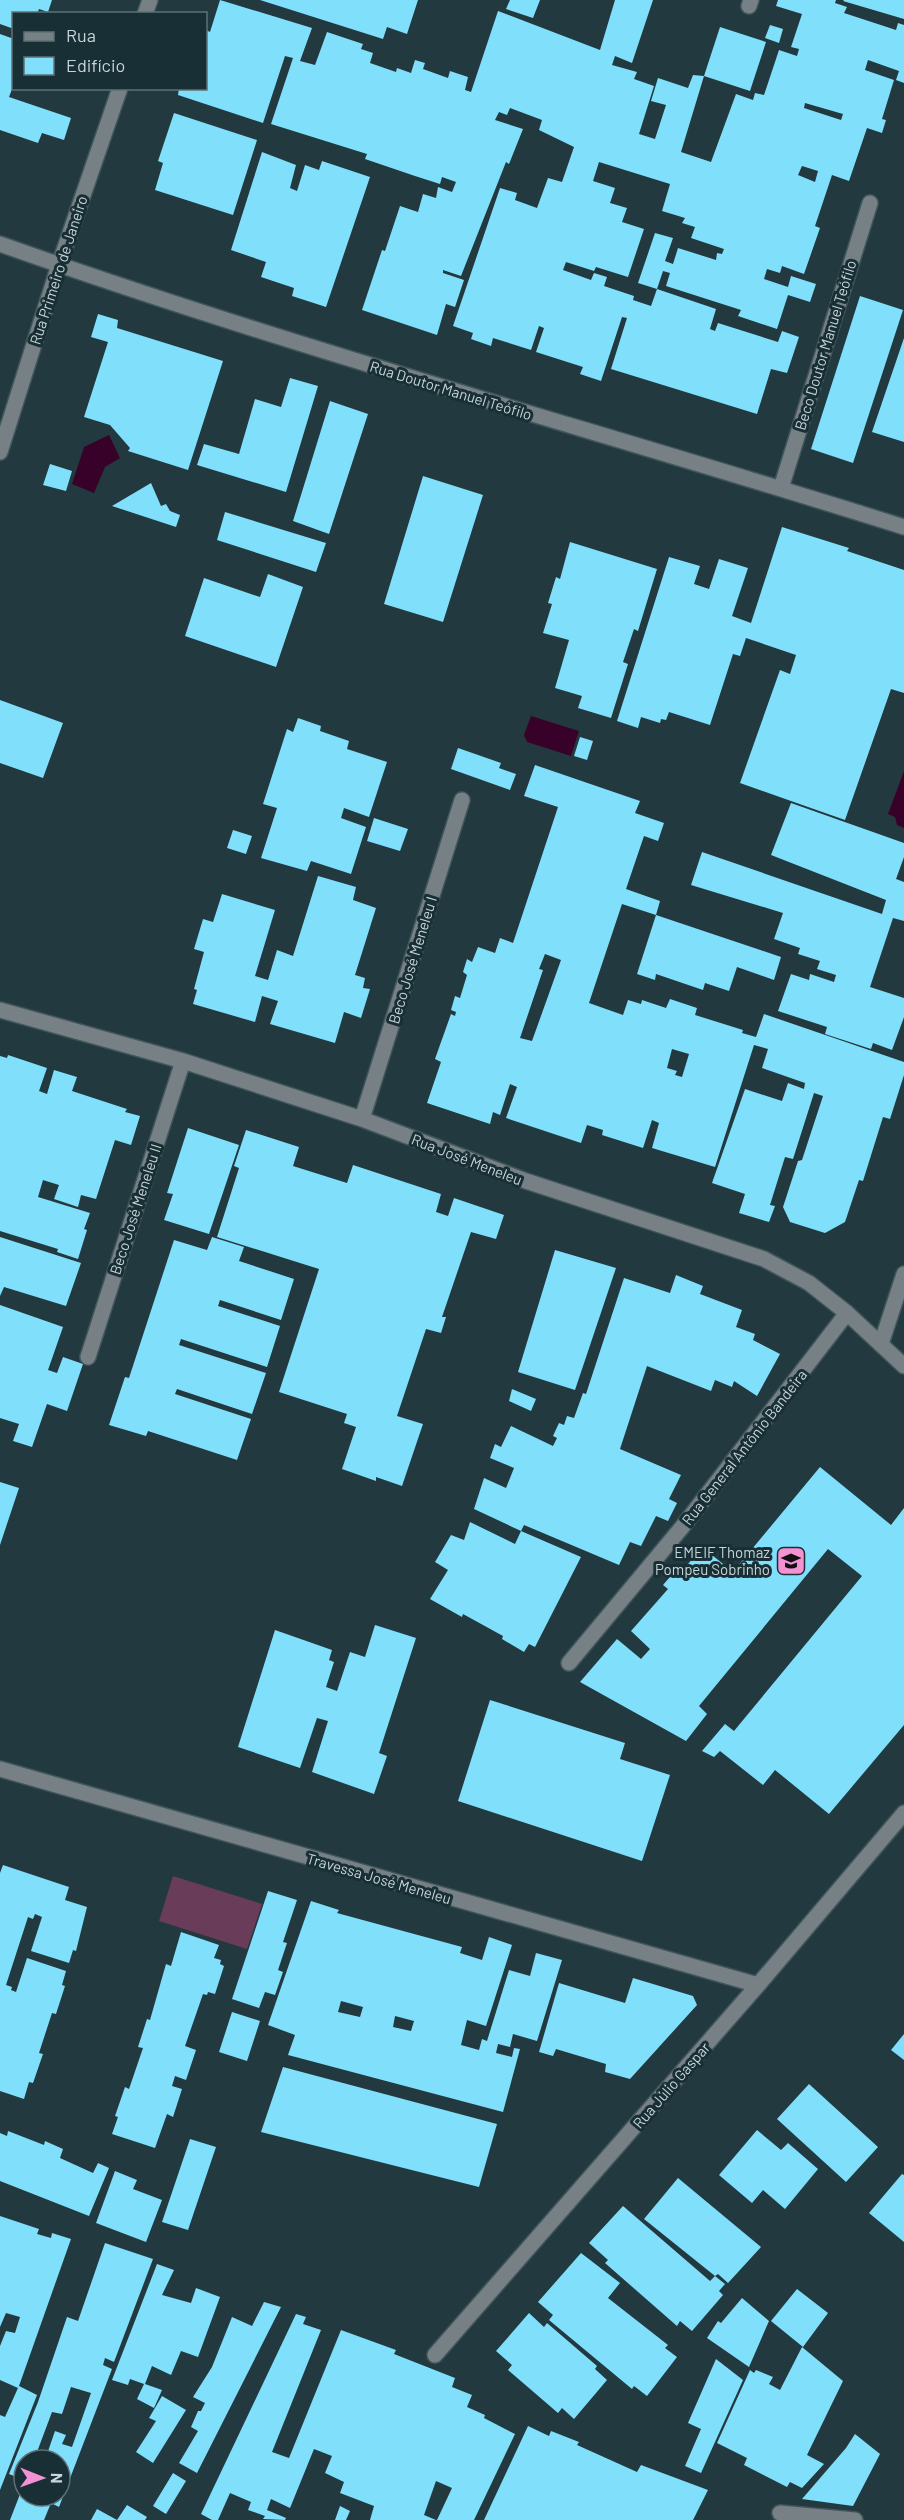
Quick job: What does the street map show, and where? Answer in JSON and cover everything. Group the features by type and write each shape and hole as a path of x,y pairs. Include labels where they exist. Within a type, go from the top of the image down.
{"street":[{"name":"Rua Primeiro de Janeiro","path":"0,452 59,265 119,90"},
{"name":"Beco Doutor Manuel Teófilo","path":"781,488 870,203"},
{"name":"Rua Doutor Manuel Teófilo","path":"0,244 413,380 781,488 904,527"},
{"name":"Beco José Meneleu I","path":"362,1119 462,800"},
{"name":"Rua José Meneleu","path":"0,1010 183,1061 362,1119 526,1181 764,1259 809,1283 848,1313 904,1366"},
{"name":"Beco José Meneleu II","path":"88,1357 183,1061"},
{"path":"881,1344 904,1274"},
{"name":"Rua General Antônio Bandeira","path":"570,1663 683,1526 848,1313"},
{"name":"Travessa José Meneleu","path":"0,1769 758,1985"},
{"name":"Rua Júlio Gaspar","path":"435,2355 758,1985 904,1813"},
{"path":"780,2513 855,2520"}],"shaded area":[{"path":"109,435 120,458 105,467 94,493 72,484 84,447"},
{"path":"531,716 579,731 571,756 527,742 524,735"},
{"path":"904,771 904,828 897,825 895,817 888,814"},
{"path":"173,1876 262,1904 247,1949 159,1921"}],"building":[{"path":"0,0 52,0 48,12 39,9 38,12 12,12 12,28 0,24"},
{"path":"220,0 312,28 300,61 315,65 327,32 363,44 361,49 373,53 370,63 396,72 397,68 411,73 415,60 425,63 423,69 448,78 450,71 468,77 465,90 471,92 498,11 600,50 615,0 653,0 632,63 615,56 612,65 637,72 634,79 654,86 639,134 655,139 666,105 651,101 658,78 688,88 693,75 704,76 681,152 711,162 736,94 753,100 755,93 764,95 779,50 797,56 799,49 791,47 802,14 776,6 778,0 836,0 835,3 847,7 844,13 896,30 898,23 904,25 904,83 896,80 899,71 868,60 865,70 894,80 882,119 886,120 882,133 867,128 849,181 832,175 815,226 820,228 804,274 782,266 780,273 767,269 764,279 788,287 791,276 816,284 810,302 788,295 777,329 738,316 741,310 666,286 670,273 663,271 657,289 716,309 710,329 715,331 718,323 778,342 782,331 799,337 787,373 771,369 757,414 611,369 627,318 622,317 601,381 580,374 583,367 536,352 544,328 539,326 531,350 493,338 491,346 471,339 473,333 453,326 500,188 517,193 515,200 537,208 548,178 562,182 574,147 539,130 542,120 510,108 507,115 499,112 495,120 523,129 509,164 506,162 461,276 443,270 443,273 464,280 455,307 446,304 437,335 362,310 382,250 385,251 400,206 418,212 423,194 436,198 438,187 452,192 456,182 442,177 440,184 365,159 367,154 271,124 293,58 285,56 263,123 178,95 179,90 207,90 207,30 210,32","holes":["805,103 843,114 841,120 804,108","599,162 670,184 662,211 685,218 682,223 695,227 691,238 724,249 722,254 717,253 716,260 678,248 673,264 665,261 673,238 655,233 638,283 657,289 651,306 633,300 634,296 604,286 607,277 594,273 591,280 563,270 566,262 594,271 596,267 628,277 644,229 622,222 627,208 610,203 615,188 593,181","802,166 818,171 815,182 798,175"]},
{"path":"260,0 418,0 407,34 387,27 383,39"},
{"path":"510,0 540,0 533,18 506,9"},
{"path":"904,0 904,19 843,1"},
{"path":"770,25 783,29 779,43 765,38"},
{"path":"720,27 766,42 750,91 704,76"},
{"path":"0,34 12,38 12,89 9,97 71,118 64,140 42,133 38,143 0,130"},
{"path":"174,113 257,140 233,215 155,190 163,163 158,161"},
{"path":"262,152 296,165 290,188 297,191 305,165 319,170 322,161 370,177 326,307 292,296 294,288 261,277 266,262 231,250"},
{"path":"860,296 903,310 853,463 811,449"},
{"path":"98,314 118,320 117,328 223,361 188,470 128,451 130,448 110,425 84,417 108,342 91,337"},
{"path":"904,338 904,442 872,432"},
{"path":"290,378 318,386 286,492 197,465 204,444 239,454 255,399 281,407"},
{"path":"330,401 368,414 329,534 293,521"},
{"path":"50,464 72,471 66,491 43,485"},
{"path":"423,476 483,495 443,622 384,604"},
{"path":"151,483 161,506 166,504 170,511 180,515 176,527 112,506"},
{"path":"225,512 326,543 316,572 217,540"},
{"path":"782,527 849,548 847,551 904,570 904,693 891,689 845,820 740,783 780,670 790,674 796,655 746,638 740,656 733,654 710,725 669,712 666,720 661,719 660,723 641,717 638,728 617,721 669,557 700,566 694,584 709,589 719,559 748,568 732,616 751,623"},
{"path":"570,542 657,569 638,631 634,629 623,662 628,664 611,718 578,708 582,696 555,688 569,640 543,633 552,604 548,603 556,577 560,579"},
{"path":"268,574 303,587 276,667 185,636 204,578 260,597"},
{"path":"0,700 63,723 43,778 0,763"},
{"path":"298,718 321,726 320,731 349,741 347,749 387,762 369,817 344,808 341,818 366,827 351,874 311,861 307,871 261,858 277,808 263,804 287,729 293,732"},
{"path":"580,737 593,741 587,760 574,756"},
{"path":"458,748 501,763 499,768 516,774 510,790 451,769"},
{"path":"535,765 640,801 635,813 664,823 658,841 644,836 626,889 660,901 656,915 622,904 589,1003 623,1015 628,1000 641,1004 642,1000 666,1008 670,999 697,1008 695,1015 743,1030 742,1033 756,1037 764,1014 904,1062 904,1075 890,1119 883,1117 863,1181 859,1180 845,1222 825,1233 790,1222 783,1207 798,1161 802,1160 823,1096 814,1093 793,1159 785,1157 770,1205 775,1206 769,1222 739,1213 745,1194 712,1183 745,1089 782,1101 788,1083 804,1089 805,1083 762,1068 768,1049 754,1045 715,1167 652,1148 659,1123 652,1120 643,1148 602,1135 603,1130 587,1125 581,1143 506,1118 517,1087 510,1084 500,1115 493,1112 490,1124 427,1103 441,1062 435,1059 451,1014 455,1016 456,1012 451,1010 455,996 460,998 467,975 463,972 467,959 472,962 478,947 495,953 500,938 513,943 558,807 524,796","holes":["545,954 561,960 532,1041 520,1038 543,970 539,969","672,1049 689,1054 682,1077 675,1075 677,1071 667,1068"]},
{"path":"791,803 904,843 904,857 896,879 904,882 904,921 893,918 870,987 904,998 904,1017 892,1050 873,1043 871,1049 825,1034 827,1027 778,1011 791,974 809,980 810,974 834,982 836,975 817,969 820,961 798,954 800,948 774,939 783,913 691,885 702,852 882,914 886,900 771,855"},
{"path":"374,818 408,829 400,851 367,841"},
{"path":"233,830 252,836 246,854 227,848"},
{"path":"318,876 356,887 353,900 376,908 355,975 365,978 363,988 370,989 361,1018 344,1012 335,1043 270,1024 278,1001 262,996 255,1022 193,1004 197,990 194,989 204,952 194,949 203,919 213,922 222,894 275,910 255,976 268,980 277,950 293,956"},
{"path":"656,915 781,957 774,980 737,967 729,991 705,983 703,990 656,974 655,980 637,974"},
{"path":"8,1055 47,1068 39,1091 47,1094 54,1070 77,1077 72,1091 127,1109 125,1112 140,1116 131,1145 115,1140 96,1199 81,1195 78,1207 54,1199 59,1185 43,1180 38,1197 90,1213 78,1259 57,1252 58,1249 0,1231 0,1056 7,1058"},
{"path":"188,1128 239,1145 209,1234 164,1220 173,1194 167,1193"},
{"path":"246,1130 299,1147 293,1166 347,1183 353,1165 441,1194 436,1212 448,1216 454,1198 504,1215 496,1239 471,1232 442,1317 446,1317 441,1333 426,1329 397,1416 423,1424 402,1486 376,1477 376,1481 342,1469 356,1427 344,1423 347,1414 279,1392 319,1269 217,1237 239,1168 234,1166"},
{"path":"0,1237 81,1263 66,1306 4,1287 0,1296"},
{"path":"212,1237 244,1247 239,1261 294,1279 281,1320 220,1300 218,1306 280,1326 267,1367 181,1339 179,1345 266,1373 252,1414 177,1389 175,1394 251,1419 237,1460 148,1431 146,1436 109,1425 125,1377 129,1378 174,1240 207,1250"},
{"path":"555,1250 616,1268 575,1390 518,1372"},
{"path":"676,1275 703,1286 700,1294 742,1310 736,1327 755,1334 753,1340 780,1354 757,1396 734,1381 732,1387 715,1380 711,1391 647,1366 620,1449 681,1475 669,1499 677,1503 668,1521 656,1516 641,1546 630,1542 619,1565 524,1525 521,1531 474,1509 484,1478 506,1488 514,1468 490,1458 495,1444 501,1447 511,1426 553,1446 557,1438 553,1436 559,1423 564,1425 567,1416 574,1418 583,1393 586,1394 624,1278 670,1293"},
{"path":"0,1305 63,1327 48,1370 57,1373 63,1357 83,1364 67,1411 47,1404 32,1447 13,1441 19,1424 0,1418"},
{"path":"512,1389 536,1399 531,1411 509,1401"},
{"name":"EMEIF Thomaz Pompeu Sobrinho","path":"820,1467 891,1525 904,1508 904,1725 829,1814 775,1770 763,1785 720,1751 714,1757 702,1751 725,1724 734,1731 862,1576 828,1549 699,1706 707,1714 686,1741 580,1682 617,1639 641,1659 650,1649 631,1631 668,1589 663,1585 681,1564 684,1569 702,1547 733,1572"},
{"path":"0,1482 19,1488 0,1545"},
{"path":"470,1522 515,1544 521,1531 581,1557 535,1647 529,1644 524,1652 502,1639 503,1636 430,1599 448,1570 435,1562 451,1535 464,1540"},
{"path":"375,1625 416,1638 379,1753 387,1756 374,1794 312,1772 328,1721 317,1718 300,1768 238,1747 275,1630 332,1650 329,1660 334,1662 326,1687 337,1691 350,1652 365,1657"},
{"path":"490,1700 625,1743 620,1759 670,1775 642,1861 458,1801"},
{"path":"3,1865 69,1887 65,1900 87,1907 76,1951 73,1950 69,1963 31,1951 42,1917 35,1914 33,1919 28,1917 6,1985 12,1987 11,1990 16,1992 27,1958 66,1971 62,1985 65,1986 56,2014 52,2013 39,2053 43,2054 33,2083 29,2082 24,2099 0,2091 0,1873"},
{"path":"268,1891 297,1900 283,1942 287,1943 278,1970 283,1972 275,1995 265,1992 259,2008 232,1999"},
{"path":"311,1901 339,1910 337,1913 462,1947 460,1953 482,1960 489,1937 512,1945 486,2026 467,2020 461,2045 479,2050 482,2039 487,2041 509,1970 530,1976 536,1953 562,1960 537,2041 513,2034 510,2047 498,2044 496,2053 512,2057 514,2048 520,2049 503,2112 288,2055 295,2035 268,2025","holes":["341,2001 363,2007 360,2017 338,2012","395,2016 414,2021 411,2031 393,2027"]},
{"path":"181,1932 219,1945 214,1958 221,1960 220,1964 224,1966 215,1994 208,1992 207,1995 203,1994 185,2046 196,2050 186,2080 175,2076 172,2086 182,2089 173,2117 167,2114 155,2148 112,2134 118,2117 115,2116 125,2087 129,2089 143,2048 138,2047 147,2019 150,2020 166,1964 171,1966"},
{"path":"633,1978 693,1996 697,2005 630,2079 605,2072 606,2064 556,2049 553,2056 539,2052 559,1983 625,2003"},
{"path":"232,2012 260,2021 247,2061 219,2052"},
{"path":"904,2034 904,2060 891,2050"},
{"path":"283,2067 497,2124 479,2187 261,2132"},
{"path":"809,2084 878,2147 846,2182 777,2119"},
{"path":"757,2130 781,2150 788,2143 818,2169 785,2209 763,2190 752,2203 719,2175"},
{"path":"8,2131 44,2145 45,2141 63,2149 60,2158 93,2173 98,2163 109,2168 89,2216 0,2181 0,2133 7,2136"},
{"path":"190,2139 216,2147 188,2230 162,2222"},
{"path":"115,2171 137,2180 133,2189 162,2200 146,2242 96,2223"},
{"path":"902,2174 904,2175 904,2242 869,2213"},
{"path":"678,2178 761,2247 728,2283 718,2274 715,2276 644,2219"},
{"path":"623,2206 710,2281 715,2276 725,2284 719,2291 723,2295 692,2331 680,2321 677,2326 605,2263 608,2260 589,2243"},
{"path":"0,2216 39,2229 37,2234 51,2238 52,2233 71,2239 19,2386 37,2395 16,2448 12,2448 12,2459 0,2490 0,2415 5,2417 18,2388 0,2380 0,2346 6,2331 15,2333 20,2317 6,2313 0,2327"},
{"path":"105,2243 153,2259 114,2362 105,2358 103,2365 112,2369 72,2473 72,2448 49,2448 55,2431 66,2435 62,2444 72,2447 91,2393 71,2387 62,2414 52,2412 38,2448 19,2448 67,2317 78,2321"},
{"path":"581,2253 620,2283 608,2298 668,2345 665,2348 677,2357 647,2396 634,2386 632,2389 549,2320 553,2315 538,2302"},
{"path":"157,2264 174,2270 162,2295 191,2303 196,2288 220,2297 198,2357 181,2351 171,2375 152,2366 145,2384 162,2390 154,2408 137,2399 144,2384 130,2379 128,2385 112,2380"},
{"path":"797,2289 828,2313 803,2347 771,2321"},
{"path":"742,2298 769,2321 749,2367 707,2338 718,2321 721,2323"},
{"path":"264,2302 281,2307 197,2473 179,2463 198,2431 191,2427 198,2411 201,2411 205,2403 193,2397 212,2367 232,2317 252,2326"},
{"path":"529,2313 544,2327 547,2323 597,2366 595,2369 607,2380 574,2419 562,2408 558,2413 508,2370 512,2365 496,2351"},
{"path":"296,2314 306,2317 303,2324 321,2330 272,2452 289,2458 341,2330 396,2350 394,2354 455,2378 452,2387 472,2395 467,2407 485,2415 484,2418 515,2434 474,2520 437,2520 452,2488 436,2481 424,2515 436,2520 370,2520 374,2506 340,2493 344,2482 325,2473 332,2456 314,2449 290,2508 271,2499 267,2510 286,2518 285,2520 263,2519 265,2516 248,2510 251,2502 230,2493 218,2520 212,2520 201,2514"},
{"path":"802,2347 843,2381 807,2455 824,2464 802,2488 790,2482 787,2487 744,2465 747,2458 717,2443 750,2370 773,2377 769,2384 780,2390"},
{"path":"716,2359 743,2380 701,2473 685,2466 701,2429 688,2423"},
{"path":"162,2396 186,2410 153,2463 136,2452 156,2421 149,2418"},
{"path":"528,2426 549,2436 551,2431 579,2442 577,2445 637,2472 641,2465 708,2490 693,2520 484,2520"},
{"path":"855,2434 880,2454 853,2506 802,2499 846,2448"},
{"path":"173,2473 186,2481 166,2514 153,2506"},
{"path":"127,2505 147,2517 145,2520 117,2520"},
{"path":"340,2506 350,2511 346,2520 335,2520"},
{"path":"15,2508 49,2508 44,2520 10,2520"},
{"path":"97,2509 117,2520 91,2520"}],"place":[{"name":"EMEIF Thomaz Pompeu Sobrinho","path":"791,1561"}]}
